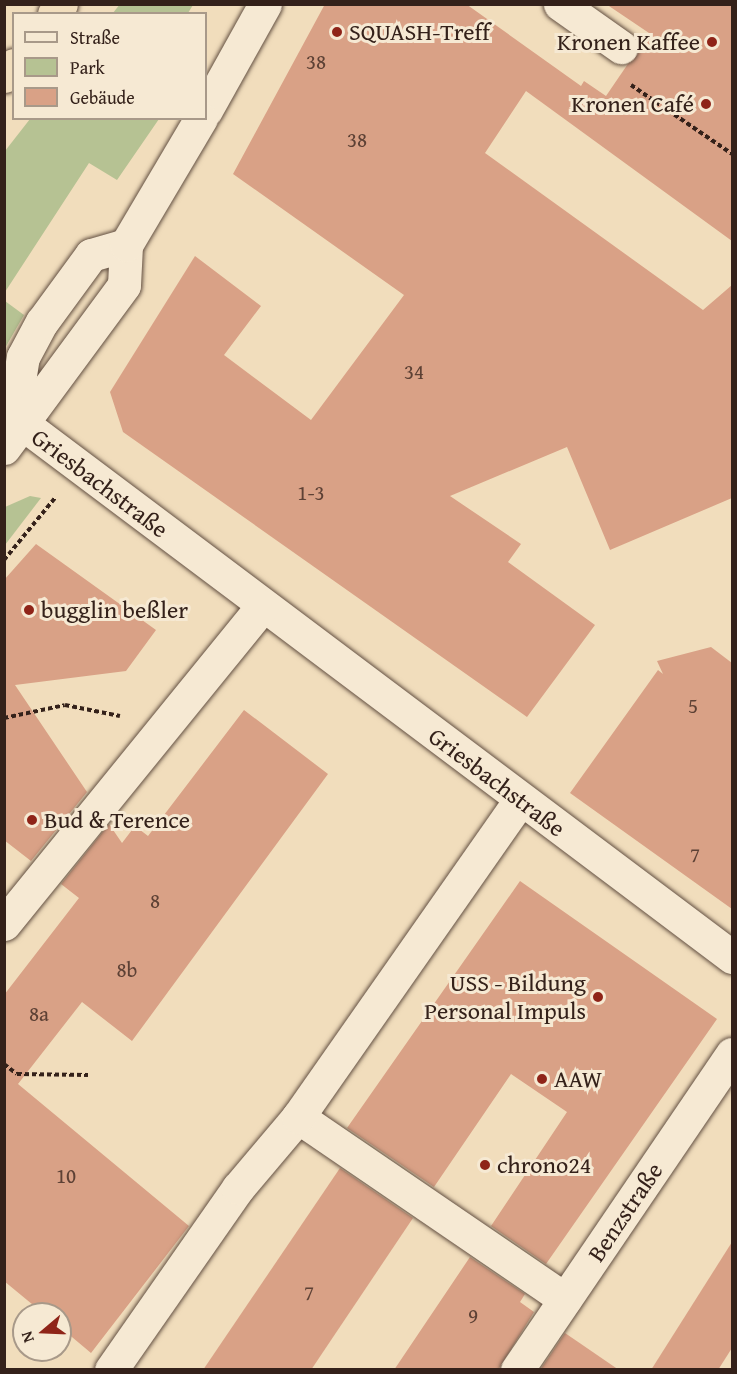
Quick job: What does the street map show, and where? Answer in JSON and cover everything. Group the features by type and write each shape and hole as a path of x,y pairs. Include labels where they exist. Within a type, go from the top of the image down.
{"street":[{"path":"207,109 265,4"},
{"path":"560,4 621,47"},
{"path":"14,436 124,285 126,245 200,120"},
{"path":"14,436 22,357 91,255 126,245"},
{"name":"Griesbachstraße","path":"14,436 79,467 262,607 732,957"},
{"path":"4,924 262,607"},
{"path":"112,1369 238,1188 298,1117 520,799"},
{"name":"Benzstraße","path":"517,1370 732,1054"},
{"path":"298,1117 565,1299"}],"path":[{"path":"621,47 607,69 732,154"},
{"path":"4,560 79,467"},
{"path":"4,718 65,705 123,717 153,742"},
{"path":"4,1064 17,1074 88,1075"}],"green space":[{"path":"120,4 193,4 189,12 114,12"},
{"path":"29,120 158,120 117,180 89,163 5,292 5,151"},
{"path":"5,301 24,315 5,348"},
{"path":"30,496 41,498 5,545 5,507"}],"building":[{"path":"325,4 466,4 581,86 584,81 606,96 649,33 606,4 732,4 732,241 526,91 485,153 703,310 732,285 732,498 610,550 567,447 450,496 521,544 508,562 595,625 527,717 123,432 110,392 195,256 261,306 224,355 311,420 404,295 233,174"},
{"path":"36,544 156,630 126,671 15,685 87,792 31,861 4,840 4,580"},
{"path":"711,647 732,663 732,909 570,793 658,670 663,674 657,661"},
{"path":"244,710 328,774 132,1041 82,1002 18,1084 189,1226 91,1353 72,1337 72,1302 29,1302 4,1281 4,995 79,898 61,884 109,824 122,843 135,826 148,836"},
{"path":"520,881 717,1019 546,1264 491,1226 567,1112 511,1074 434,1187 347,1128"},
{"path":"340,1168 413,1218 311,1370 203,1370"},
{"path":"732,1242 732,1348 718,1370 651,1370"},
{"path":"470,1257 525,1294 520,1302 534,1312 498,1370 394,1370"},
{"path":"565,1333 619,1370 540,1370"}],"place":[{"name":"SQUASH-Treff","path":"337,32"},
{"name":"Kronen Kaffee","path":"712,42"},
{"name":"Kronen Café","path":"706,104"},
{"name":"bugglin beßler","path":"29,610"},
{"name":"Bud & Terence","path":"32,820"},
{"name":"USS - Bildung Personal Impuls","path":"598,997"},
{"name":"AAW","path":"542,1079"},
{"name":"chrono24","path":"485,1165"}]}
